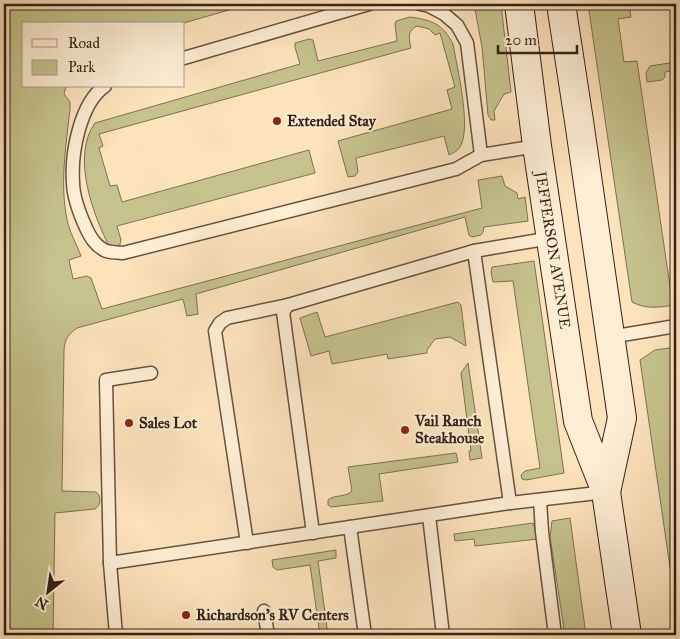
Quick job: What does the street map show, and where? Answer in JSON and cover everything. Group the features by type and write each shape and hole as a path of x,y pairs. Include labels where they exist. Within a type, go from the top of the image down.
{"main road":[{"name":"JEFFERSON AVENUE","path":"519,4 537,146 578,421 606,492 627,635"},
{"name":"JEFFERSON AVENUE","path":"561,4 622,418 606,492"}],"lane":[{"path":"185,58 369,4"},
{"path":"420,4 429,6 444,14 457,25 467,43 481,155"},
{"path":"103,88 98,91 84,115 75,143 72,183 80,216 93,242 105,251 123,253 456,169 481,155 537,146"},
{"path":"247,543 215,331 220,323 227,318 288,305 474,252 551,238"},
{"path":"474,252 510,503"},
{"path":"288,305 283,312 313,533"},
{"path":"610,337 676,326"},
{"path":"116,635 110,562 106,380 151,373"},
{"path":"110,562 510,503 606,492"},
{"path":"540,500 542,532 556,635"},
{"path":"428,516 443,635"},
{"path":"350,528 365,635"},
{"path":"264,611 268,635"}],"green space":[{"path":"4,4 250,4 185,23 22,22 22,88 66,88 64,94 70,102 64,166 65,210 68,224 81,256 69,260 73,279 87,276 91,278 102,309 482,208 478,180 502,176 505,186 517,193 518,199 525,197 528,221 484,227 481,235 472,237 469,235 465,217 196,294 198,314 187,316 183,299 77,328 71,333 67,337 64,350 62,491 96,492 99,495 100,501 95,509 55,513 53,635 4,635"},
{"path":"474,4 501,4 511,92 504,94 494,111 495,120 491,120 488,115 482,47"},
{"path":"588,4 629,4 631,17 618,19 624,62 637,61 671,293 676,292 676,305 648,307 632,302"},
{"path":"410,17 425,20 441,27 453,44 465,124 461,145 456,151 449,155 444,136 356,158 358,172 355,176 348,177 338,141 452,109 447,90 455,87 440,33 435,35 429,29 417,26 410,33 411,48 99,134 103,146 99,148 110,186 117,185 122,202 309,150 315,173 117,226 121,240 119,248 110,248 91,203 87,186 85,152 88,136 95,123 300,64 295,43 309,39 313,40 318,61 397,41 396,21"},
{"path":"676,62 676,70 665,72 665,77 662,80 647,82 646,73 650,66"},
{"path":"534,261 564,473 526,480 522,479 521,475 525,471 540,468 513,281 493,282 491,272 492,267"},
{"path":"458,302 461,305 466,346 450,337 435,339 427,353 388,359 387,354 332,364 329,351 311,356 300,318 317,312 325,337"},
{"path":"676,347 676,609 640,360 655,350"},
{"path":"468,363 482,458 470,460 469,451 471,451 461,373"},
{"path":"456,453 458,462 379,474 383,501 331,507 328,505 328,500 331,498 346,495 352,491 348,467"},
{"path":"570,518 586,635 565,635 550,537 552,521"},
{"path":"533,523 538,539 475,546 474,539 455,541 454,534"},
{"path":"336,550 336,558 318,561 328,635 320,635 310,565 277,570 273,567 272,560"}],"place":[{"name":"Extended Stay","path":"277,121"},
{"name":"Sales Lot","path":"129,423"},
{"name":"Vail Ranch Steakhouse","path":"405,430"},
{"name":"Richardson's RV Centers","path":"186,615"}]}
